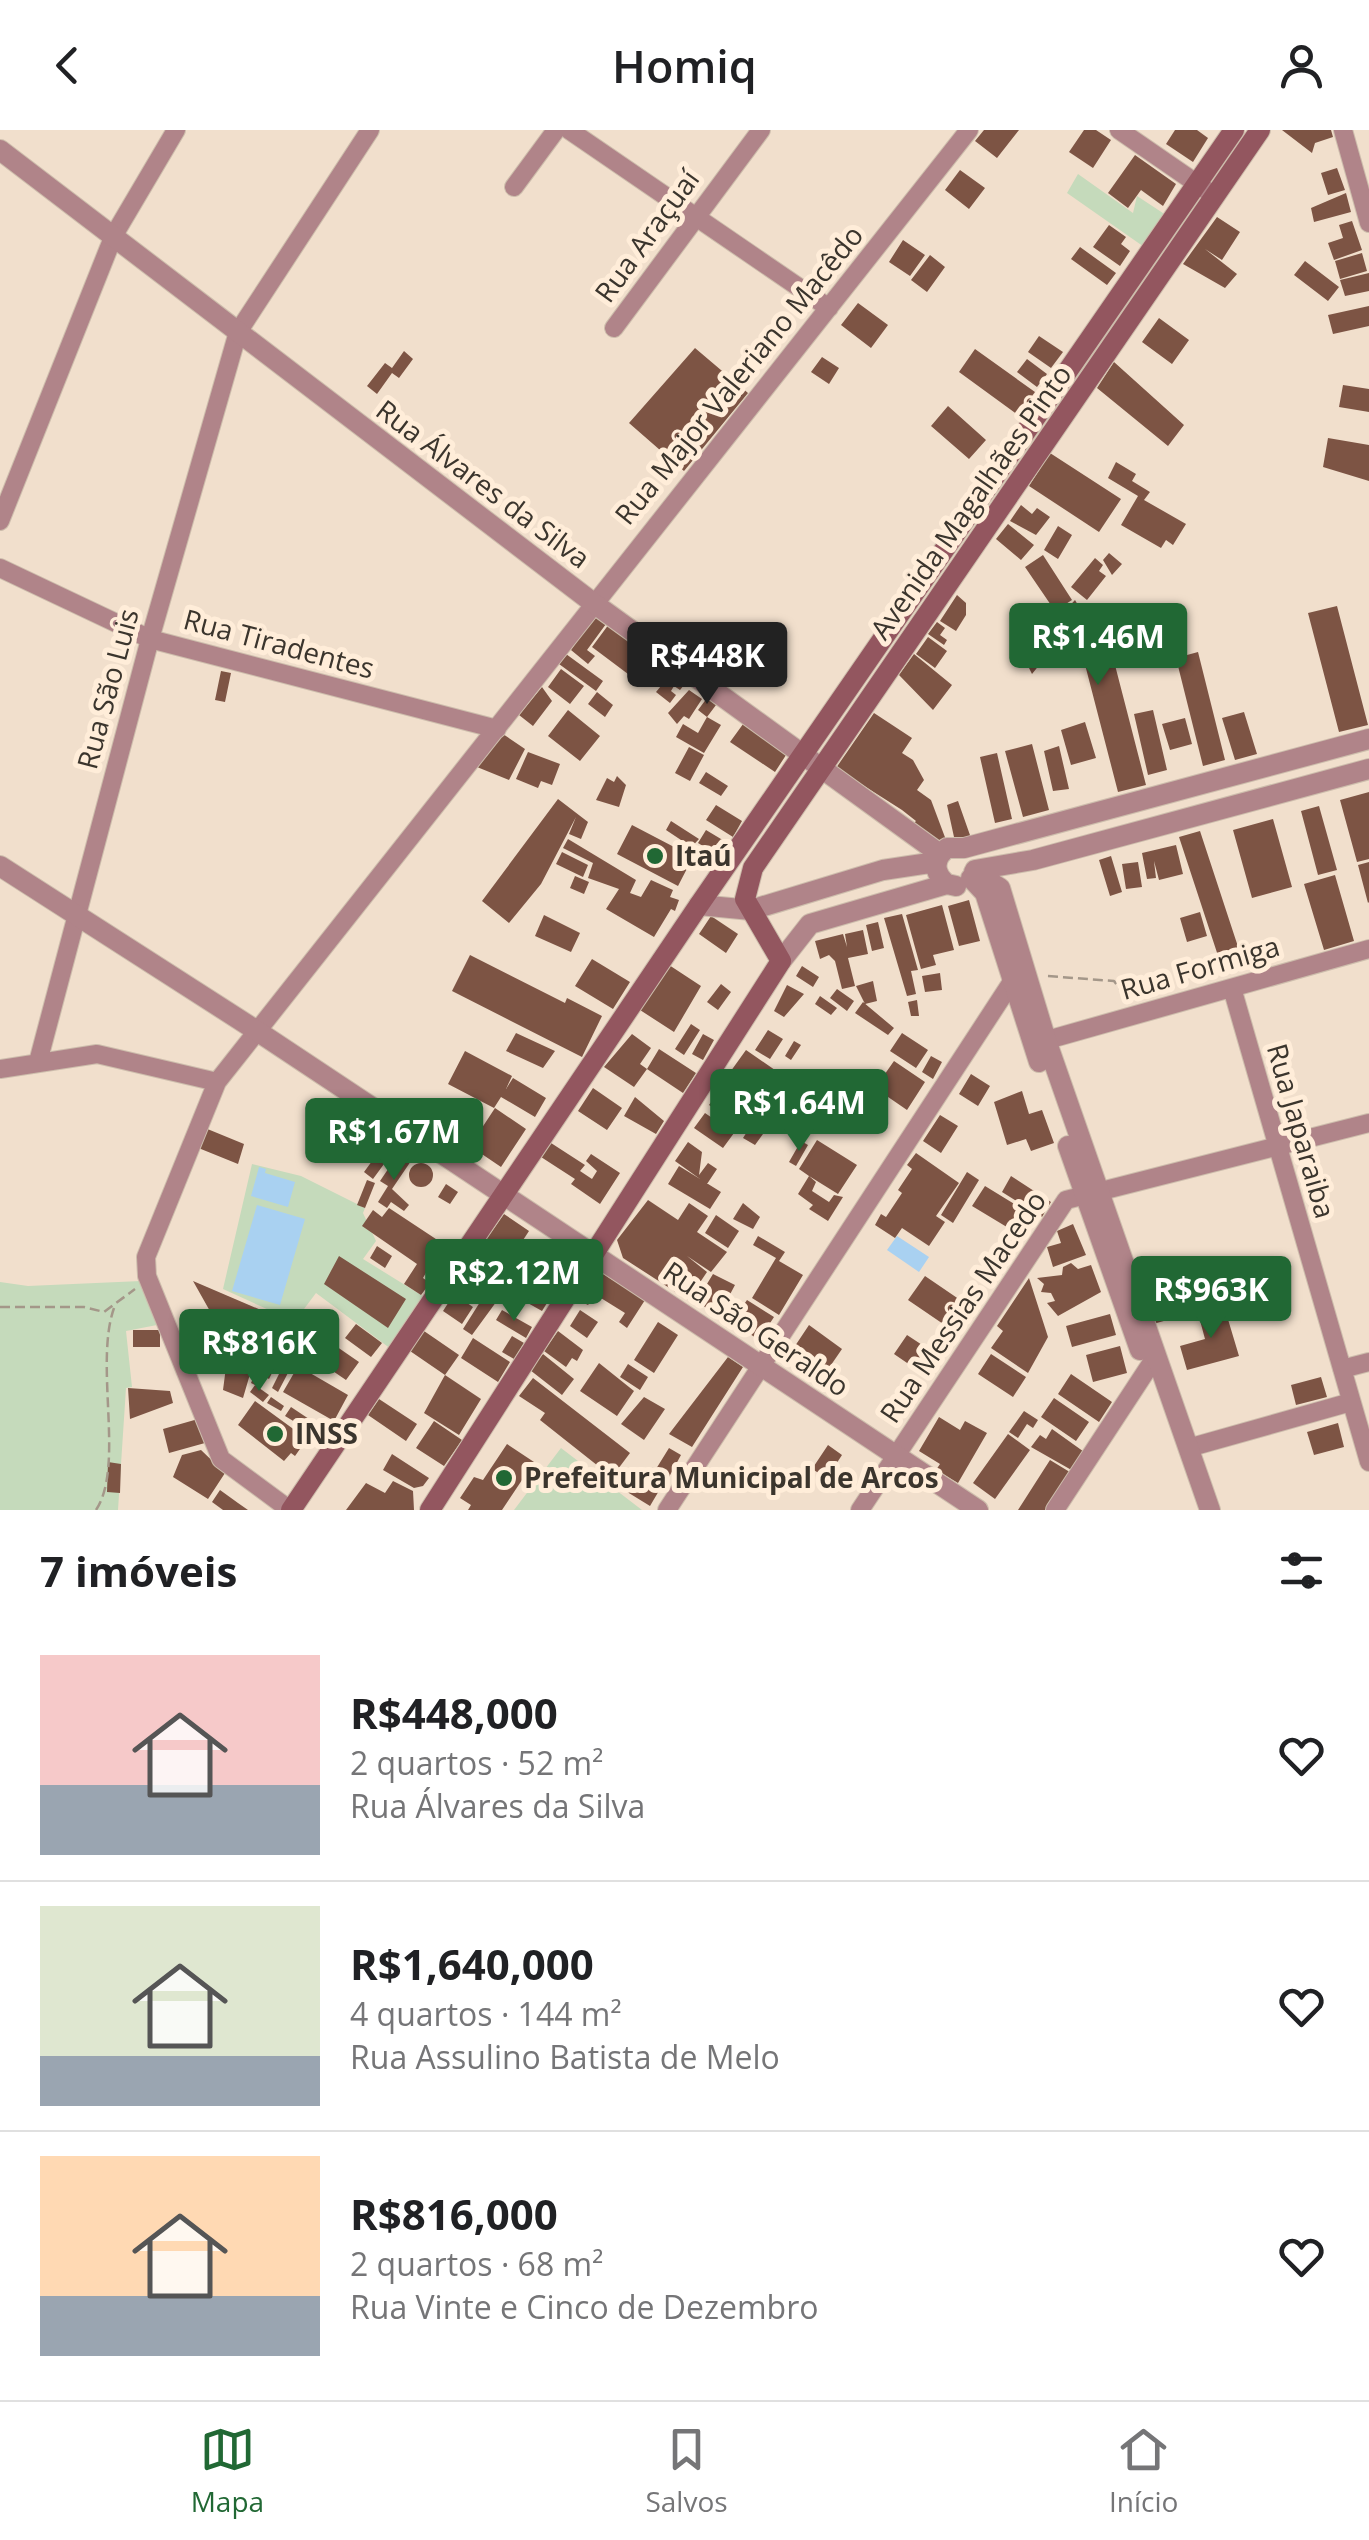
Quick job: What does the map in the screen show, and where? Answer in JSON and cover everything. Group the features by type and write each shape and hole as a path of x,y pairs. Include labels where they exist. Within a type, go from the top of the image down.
{"main road":[{"name":"Avenida Magalhães Pinto","path":"290,1510 702,900 1234,130"},
{"name":"Avenida Magalhães Pinto","path":"751,910 744,899 753,868 1260,130"},
{"path":"968,516 986,528"},
{"path":"430,1510 781,962 751,910"}],"street":[{"path":"0,522 114,235 176,130"},
{"name":"Rua São Luis","path":"38,1062 150,639 238,332 370,130"},
{"path":"514,186 556,130"},
{"path":"569,130 829,308"},
{"name":"Rua Araçuaí","path":"614,328 761,130"},
{"name":"Rua Major Valeriano Macêdo","path":"151,1286 146,1257 216,1082 254,1029 497,729 592,602 968,130"},
{"path":"1118,130 1215,196"},
{"path":"1348,131 1369,223"},
{"name":"Rua Álvares da Silva","path":"0,150 592,602 938,858"},
{"name":"Rua Tiradentes","path":"0,568 150,639 497,729"},
{"path":"702,900 751,910 883,870 938,858 955,846 964,848 1369,740"},
{"path":"781,962 810,924 947,884 956,886 973,874 1369,769"},
{"path":"1244,774 1252,802"},
{"path":"964,848 971,854 973,874 985,893 1011,983 1039,1042 1094,1195 1196,1510"},
{"path":"938,858 936,871 947,884"},
{"name":"Rua São Geraldo","path":"0,866 254,1029 978,1510"},
{"path":"973,874 1000,888 1023,964 1039,1042"},
{"name":"Rua Formiga","path":"1039,1042 1369,949"},
{"path":"667,1510 1023,964"},
{"name":"Rua Japaraiba","path":"1232,988 1369,1462"},
{"path":"0,1069 97,1054 216,1082"},
{"path":"1094,1195 1369,1123"},
{"name":"Rua Messias Macedo","path":"860,1510 1055,1212 1066,1200 1094,1195"},
{"path":"151,1286 221,1459 290,1510"},
{"path":"1342,1369 1369,1362"},
{"path":"1151,1363 1210,1510"},
{"path":"1055,1510 1151,1363"},
{"path":"1188,1448 1351,1402"}],"path":[{"path":"1023,964 1052,977 1078,975 1114,981 1138,1014"},
{"path":"0,1306 84,1307 104,1312 114,1308 128,1291 151,1286"},
{"path":"96,1510 109,1449 106,1358 114,1308"}],"green space":[{"path":"1078,174 1133,213 1137,196 1169,217 1147,249 1067,193"},
{"path":"252,1164 301,1176 365,1208 363,1213 376,1241 363,1259 426,1298 391,1349 316,1293 298,1317 280,1315 223,1289"},
{"path":"141,1281 157,1325 126,1331 132,1387 126,1388 118,1510 0,1510 0,1282 28,1286"},
{"path":"561,1448 642,1510 514,1510"}],"water":[{"path":"259,1167 266,1169 265,1173 295,1182 288,1207 251,1196"},
{"path":"257,1205 305,1219 280,1305 232,1291"},
{"path":"897,1236 929,1257 919,1272 887,1250"}],"building":[{"path":"984,130 1019,130 997,158 975,141"},
{"path":"1084,130 1096,130 1111,140 1093,168 1069,152"},
{"path":"1175,130 1197,130 1208,138 1193,162 1166,144"},
{"path":"1282,130 1331,130 1333,137 1315,143 1312,153"},
{"path":"1135,155 1176,184 1163,206 1141,190 1128,208 1108,193"},
{"path":"1337,168 1345,190 1328,195 1321,173"},
{"path":"960,170 985,188 969,209 945,190"},
{"path":"1346,193 1351,212 1314,222 1311,208"},
{"path":"1217,217 1240,232 1222,260 1205,249 1237,274 1225,288 1183,264"},
{"path":"1352,221 1362,250 1334,260 1328,243 1343,238 1339,225"},
{"path":"1109,225 1126,237 1121,244 1130,251 1120,266 1093,247"},
{"path":"903,240 925,255 910,276 889,262"},
{"path":"1080,247 1116,273 1107,285 1071,259"},
{"path":"1362,253 1367,271 1340,279 1335,261"},
{"path":"930,255 945,267 927,292 911,280"},
{"path":"1305,261 1339,287 1328,301 1294,275"},
{"path":"1369,273 1369,291 1345,296 1340,280"},
{"path":"858,303 888,325 871,348 841,325"},
{"path":"1369,306 1369,326 1333,334 1328,315"},
{"path":"1159,318 1189,340 1172,364 1142,342"},
{"path":"1039,336 1063,352 1051,368 1028,352"},
{"path":"695,348 748,393 684,471 629,423"},
{"path":"975,349 1035,392 1018,415 959,372"},
{"path":"404,351 413,359 399,378 392,373 377,394 367,386 385,363 392,368"},
{"path":"822,357 839,368 829,384 811,372"},
{"path":"1027,359 1047,374 1037,387 1017,372"},
{"path":"1114,362 1184,425 1168,446 1097,388"},
{"path":"1343,385 1369,389 1369,412 1339,407"},
{"path":"948,406 986,440 969,459 931,426"},
{"path":"1328,438 1369,445 1369,481 1323,467"},
{"path":"1050,453 1121,499 1099,532 1029,486"},
{"path":"1116,462 1136,474 1132,481 1150,492 1144,500 1186,524 1173,545 1166,540 1161,548 1121,525 1138,496 1108,478"},
{"path":"1021,505 1032,514 1037,508 1050,517 1036,535 1010,521"},
{"path":"1008,524 1034,545 1021,560 996,539"},
{"path":"1058,526 1072,535 1058,559 1044,550"},
{"path":"1109,553 1122,564 1112,575 1103,560"},
{"path":"1043,555 1072,600 1055,611 1025,567"},
{"path":"1095,558 1103,565 1099,571 1106,576 1087,600 1071,587"},
{"path":"957,595 966,603 966,615 956,631 940,621"},
{"path":"1075,600 1082,612 1100,607 1146,785 1118,792 1074,622 1032,674 1023,656"},
{"path":"1337,606 1368,725 1339,732 1308,613"},
{"path":"594,615 606,624 587,650 595,656 588,664 571,650"},
{"path":"937,622 945,628 940,635 947,640 944,645 928,634"},
{"path":"609,624 631,639 628,652 632,655 639,646 688,680 680,690 674,686 671,691 676,695 670,703 656,692 661,686 654,674 644,686 592,647"},
{"path":"928,637 947,651 935,668 916,654"},
{"path":"1198,652 1225,760 1203,766 1176,658"},
{"path":"566,654 603,681 596,691 559,664"},
{"path":"914,654 952,685 933,710 899,675"},
{"path":"561,669 584,686 570,704 548,687"},
{"path":"221,671 231,673 225,702 215,700"},
{"path":"542,687 552,701 533,726 519,715"},
{"path":"689,690 702,699 689,719 684,716 677,724 668,713"},
{"path":"597,692 613,705 605,717 588,704"},
{"path":"707,698 716,705 707,717 698,710"},
{"path":"568,710 600,736 580,761 548,736"},
{"path":"1153,710 1167,770 1148,775 1134,714"},
{"path":"1244,712 1257,754 1235,760 1222,718"},
{"path":"874,713 912,738 902,753 913,760 924,780 917,790 931,800 946,840 954,837 947,805 958,801 971,838 945,846 913,824 916,821 902,810 836,768"},
{"path":"707,717 721,725 704,753 676,737 683,724 698,733"},
{"path":"1185,718 1192,744 1170,750 1162,724"},
{"path":"746,720 788,752 775,772 730,742"},
{"path":"1085,722 1096,758 1071,765 1061,730"},
{"path":"503,734 525,749 509,780 477,767"},
{"path":"1032,744 1049,810 1023,817 1005,751"},
{"path":"1059,746 1069,789 1053,791 1044,751"},
{"path":"689,747 704,755 690,781 675,773"},
{"path":"528,752 560,764 552,785 541,781 538,788 516,779"},
{"path":"997,753 1012,819 995,823 980,757"},
{"path":"706,772 728,786 721,796 699,783"},
{"path":"617,776 626,785 619,807 596,800 607,778 614,782"},
{"path":"1369,792 1369,859 1357,862 1340,800"},
{"path":"558,799 588,822 581,839 569,834 576,817 541,884 509,923 482,901"},
{"path":"716,805 742,821 733,837 706,820"},
{"path":"1319,806 1337,870 1318,875 1301,811"},
{"path":"1273,819 1292,887 1252,898 1233,830"},
{"name":"Itaú","path":"671,821 699,839 686,853 693,857 678,886 617,854 632,825 676,848 681,840 666,830"},
{"path":"706,830 726,842 718,855 698,843"},
{"path":"1200,831 1245,968 1224,974 1179,837"},
{"path":"568,839 636,880 630,893 641,897 651,880 673,890 670,897 679,900 675,911 671,909 654,937 606,909 619,889 588,878 593,863 563,848"},
{"path":"1176,845 1183,874 1159,880 1154,861 1156,878 1147,879 1142,853"},
{"path":"562,852 588,865 583,877 556,864"},
{"path":"1111,856 1122,892 1110,896 1099,860"},
{"path":"1138,862 1142,887 1126,889 1122,864"},
{"path":"1369,862 1369,902 1368,903 1358,865"},
{"path":"1335,875 1354,941 1324,950 1304,884"},
{"path":"575,876 589,882 584,894 570,888"},
{"path":"969,900 980,941 959,946 948,906"},
{"path":"942,905 954,950 933,955 936,965 921,969 906,915"},
{"path":"1200,912 1207,936 1187,942 1180,918"},
{"path":"902,914 918,970 911,971 916,994 907,996 884,918"},
{"path":"544,915 580,933 571,952 535,936"},
{"path":"711,916 738,934 726,953 699,934"},
{"path":"878,922 884,948 872,951 866,925"},
{"path":"863,930 868,954 848,958 855,986 842,989 835,961 829,955 820,959 815,941 843,934 847,947 845,934"},
{"path":"470,955 565,1003 567,998 602,1016 582,1057 452,991"},
{"path":"592,959 630,982 613,1009 575,986"},
{"path":"669,965 701,986 674,1032 640,1010"},
{"path":"802,966 819,977 813,987 796,976"},
{"path":"940,973 942,990 925,992 922,976"},
{"path":"873,981 877,1001 865,1004 856,986"},
{"path":"721,984 731,992 718,1010 707,1002"},
{"path":"787,985 804,994 784,1017 774,1011"},
{"path":"837,989 854,1001 847,1011 830,998"},
{"path":"820,996 837,1008 831,1015 815,1004"},
{"path":"917,1000 919,1016 911,1016 908,1002"},
{"path":"863,1002 894,1028 888,1035 855,1013"},
{"path":"691,1024 700,1030 684,1055 675,1049"},
{"path":"768,1030 783,1039 770,1059 755,1050"},
{"path":"516,1033 555,1051 543,1068 506,1051"},
{"path":"902,1033 928,1050 916,1068 890,1051"},
{"path":"632,1034 651,1048 640,1064 647,1069 634,1087 604,1067"},
{"path":"703,1034 714,1040 703,1060 692,1054"},
{"path":"794,1041 801,1045 791,1060 785,1056"},
{"path":"659,1049 696,1073 683,1093 647,1069"},
{"path":"746,1050 818,1100 799,1126 728,1075"},
{"path":"465,1051 512,1076 506,1089 513,1078 546,1098 535,1117 501,1097 494,1108 448,1084"},
{"path":"931,1056 942,1062 933,1079 922,1072"},
{"path":"894,1061 925,1082 907,1110 875,1088"},
{"path":"971,1074 990,1086 978,1106 959,1094"},
{"path":"593,1088 622,1108 607,1130 578,1111"},
{"path":"741,1090 756,1101 748,1112 733,1100"},
{"path":"1022,1091 1029,1114 1042,1110 1054,1143 1031,1151 1026,1139 1007,1145 994,1102"},
{"path":"717,1094 736,1107 729,1118 709,1105"},
{"path":"635,1097 664,1121 656,1134 624,1116"},
{"path":"495,1108 526,1129 501,1167 470,1146"},
{"path":"740,1112 750,1119 744,1127 734,1120"},
{"path":"705,1113 734,1133 723,1148 694,1128"},
{"path":"940,1115 958,1126 941,1153 923,1141"},
{"path":"357,1123 371,1131 355,1162 344,1157"},
{"path":"752,1124 763,1134 755,1145 743,1138"},
{"path":"205,1128 244,1144 238,1164 196,1147"},
{"path":"817,1140 857,1165 838,1194 799,1169"},
{"path":"801,1141 808,1145 796,1166 789,1162"},
{"path":"386,1142 395,1149 373,1179 364,1172"},
{"path":"688,1142 702,1152 699,1175 708,1163 717,1169 707,1184 675,1161"},
{"path":"551,1143 585,1165 580,1171 592,1179 597,1171 586,1161 591,1154 620,1173 600,1204 571,1184 575,1179 541,1157"},
{"path":"399,1153 411,1161 392,1189 409,1205 404,1211 391,1202 387,1208 378,1202 388,1186 380,1181"},
{"path":"916,1153 959,1183 936,1216 945,1222 929,1246 902,1228 895,1238 875,1225 881,1214 886,1217 902,1193 898,1190 912,1169 907,1165"},
{"path":"421,1163 433,1175 421,1187 409,1175"},
{"path":"679,1166 721,1192 710,1209 668,1184"},
{"path":"967,1172 979,1180 953,1223 941,1215"},
{"path":"809,1176 816,1182 812,1191 829,1202 834,1195 843,1197 828,1221 809,1209 813,1205 798,1194"},
{"path":"1011,1176 1051,1202 1042,1217 1002,1192"},
{"path":"367,1180 375,1183 365,1208 357,1205"},
{"path":"446,1184 458,1192 450,1204 438,1197"},
{"path":"985,1186 1032,1215 1020,1235 972,1206"},
{"path":"648,1200 678,1220 689,1203 708,1216 697,1232 727,1252 711,1272 687,1256 707,1272 688,1300 623,1258 617,1240"},
{"path":"743,1203 760,1217 753,1229 733,1219"},
{"path":"389,1208 448,1247 432,1275 427,1271 423,1278 430,1283 421,1295 404,1284 417,1264 362,1226 373,1210 382,1217"},
{"path":"504,1214 529,1231 504,1269 478,1251"},
{"path":"716,1215 739,1231 728,1248 705,1233"},
{"path":"1073,1224 1086,1255 1053,1267 1047,1247 1061,1243 1057,1231"},
{"path":"758,1236 785,1252 779,1261 803,1275 779,1315 752,1298 776,1258 753,1245"},
{"path":"377,1246 392,1256 385,1268 370,1258"},
{"path":"553,1252 572,1264 549,1300 530,1288"},
{"path":"339,1256 406,1299 388,1328 324,1284"},
{"path":"479,1256 513,1279 472,1335 463,1329 487,1291 465,1276"},
{"path":"1071,1263 1078,1269 1091,1265 1101,1292 1058,1316 1047,1303 1055,1301 1051,1293 1041,1292 1044,1284 1037,1278 1062,1275 1063,1267"},
{"path":"595,1269 645,1300 627,1328 619,1322 625,1313 596,1295 588,1305 576,1299"},
{"path":"713,1274 735,1285 719,1315 696,1302"},
{"path":"925,1276 969,1306 952,1330 908,1300"},
{"path":"1029,1278 1048,1337 1028,1373 991,1348 1003,1331 997,1326"},
{"path":"193,1281 268,1313 243,1398 223,1390 226,1367 219,1362 216,1347 224,1336"},
{"path":"1192,1282 1200,1311 1153,1324 1144,1295"},
{"path":"523,1288 547,1303 542,1311 517,1297"},
{"path":"454,1294 473,1307 462,1324 443,1311"},
{"path":"747,1300 774,1317 759,1340 732,1322"},
{"path":"1224,1306 1239,1356 1187,1370 1180,1346 1205,1339 1198,1313"},
{"path":"502,1310 532,1327 526,1338 496,1320"},
{"path":"580,1310 598,1322 587,1338 570,1326"},
{"path":"1110,1314 1116,1335 1072,1347 1066,1326"},
{"path":"658,1322 678,1335 654,1373 634,1360"},
{"path":"356,1324 382,1343 371,1357 345,1338"},
{"path":"809,1325 842,1349 820,1381 787,1358"},
{"path":"133,1330 160,1330 160,1347 133,1347"},
{"path":"424,1331 459,1355 445,1375 410,1351"},
{"path":"558,1331 583,1350 577,1361 572,1358 566,1367 544,1351"},
{"path":"907,1335 942,1358 929,1378 894,1354"},
{"path":"512,1336 524,1343 514,1359 502,1352"},
{"path":"473,1338 510,1362 498,1382 461,1358"},
{"path":"330,1342 359,1362 346,1380 318,1361"},
{"path":"1120,1346 1127,1373 1093,1382 1086,1355"},
{"path":"543,1354 574,1379 562,1395 530,1370"},
{"path":"991,1354 1026,1377 1013,1397 978,1374"},
{"path":"263,1356 277,1363 269,1379 261,1374 255,1385 251,1383"},
{"path":"728,1357 743,1367 692,1447 669,1434"},
{"path":"599,1363 634,1391 617,1416 580,1391"},
{"path":"628,1364 648,1377 640,1390 620,1377"},
{"path":"298,1366 348,1395 334,1421 283,1392"},
{"path":"282,1368 289,1371 278,1392 272,1388"},
{"path":"1071,1374 1112,1402 1099,1422 1058,1394"},
{"path":"445,1375 481,1399 459,1435 424,1413"},
{"path":"1321,1377 1327,1397 1296,1405 1291,1385"},
{"path":"533,1378 630,1453 612,1477 540,1420 545,1413 519,1396"},
{"path":"255,1385 269,1395 263,1402 250,1392"},
{"path":"128,1388 170,1391 173,1403 130,1419"},
{"path":"271,1397 284,1406 281,1411 267,1403"},
{"path":"644,1397 665,1409 644,1440 621,1424"},
{"path":"1054,1398 1089,1422 1076,1441 1041,1417"},
{"path":"379,1399 417,1424 406,1441 368,1415"},
{"name":"INSS","path":"255,1401 307,1439 295,1456 291,1453 284,1461 238,1425"},
{"path":"291,1407 315,1423 310,1431 285,1416"},
{"path":"1024,1411 1038,1420 1033,1428 1027,1424 1018,1438 1009,1432"},
{"path":"939,1417 960,1430 965,1421 987,1433 958,1483 936,1470 940,1464 919,1451"},
{"path":"198,1419 205,1443 169,1453 163,1429"},
{"path":"434,1421 462,1440 444,1466 416,1448"},
{"path":"1338,1423 1344,1447 1314,1455 1307,1432"},
{"path":"1052,1429 1087,1454 1075,1472 1031,1447 1040,1435 1046,1439"},
{"path":"1008,1434 1030,1450 995,1499 973,1483"},
{"name":"Prefeitura Municipal de Arcos","path":"507,1444 534,1462 502,1510 468,1510 471,1505 460,1498 474,1477 483,1480"},
{"path":"828,1445 842,1455 827,1478 812,1469"},
{"path":"669,1448 681,1455 669,1477 656,1469"},
{"path":"201,1450 225,1473 208,1499 173,1477 182,1455"},
{"path":"392,1454 429,1478 423,1486 414,1488 383,1470"},
{"path":"1050,1460 1073,1474 1050,1510 1018,1510"},
{"path":"108,1462 121,1464 120,1493 107,1492"},
{"path":"634,1473 660,1489 650,1506 624,1490"},
{"path":"393,1481 413,1491 414,1510 346,1510 366,1483 385,1493"},
{"path":"220,1490 248,1510 223,1510 212,1502"}],"place":[{"name":"Itaú","path":"655,856"},
{"name":"INSS","path":"275,1434"},
{"name":"Prefeitura Municipal de Arcos","path":"504,1478"}]}
